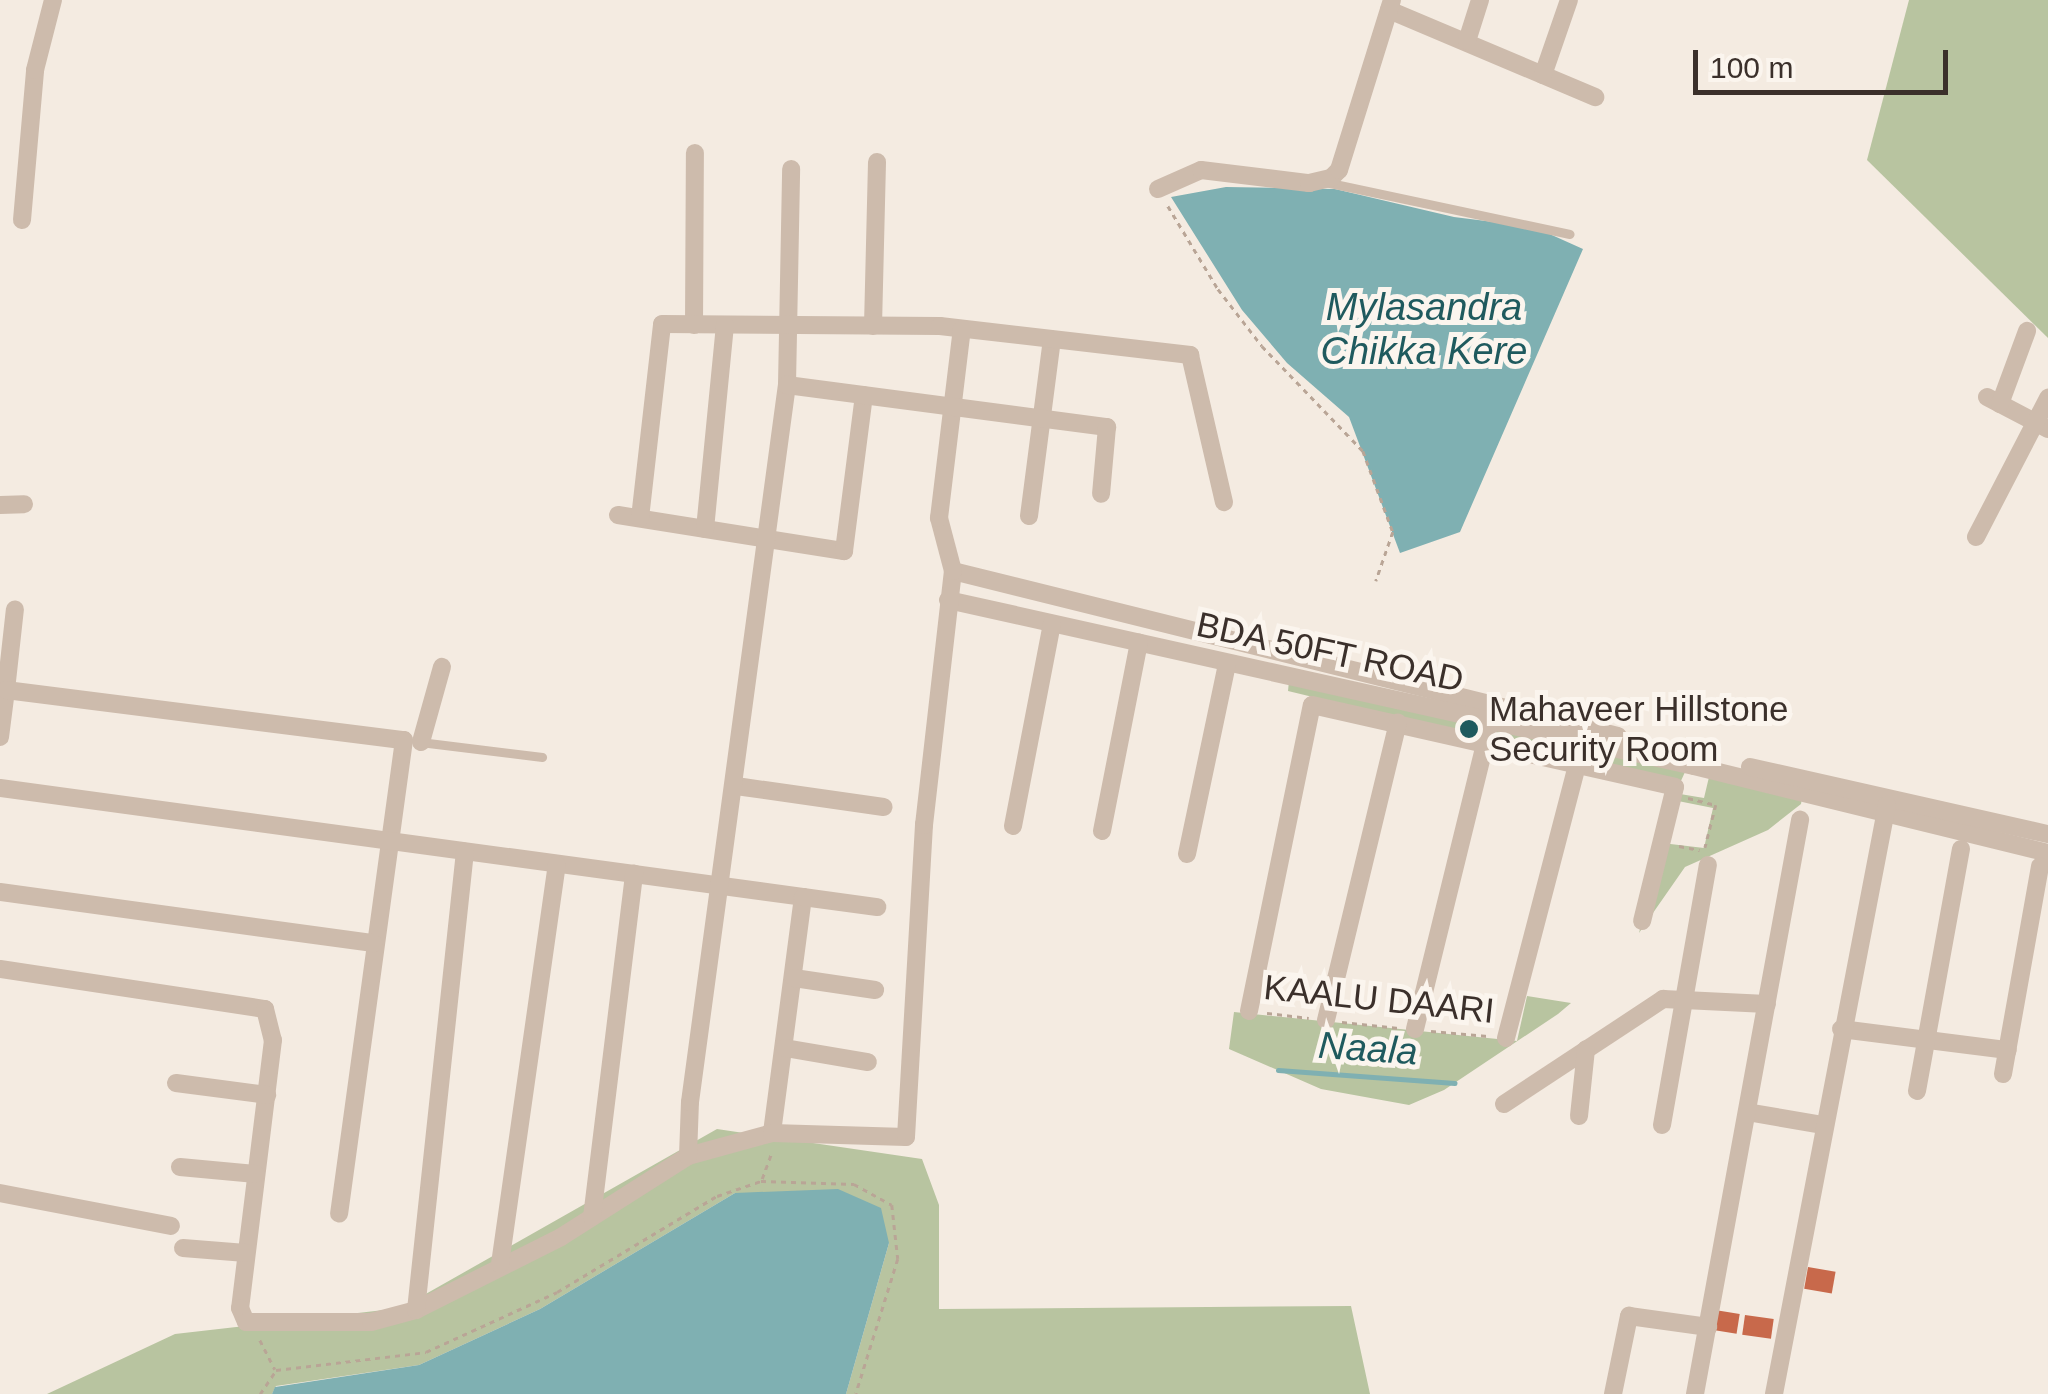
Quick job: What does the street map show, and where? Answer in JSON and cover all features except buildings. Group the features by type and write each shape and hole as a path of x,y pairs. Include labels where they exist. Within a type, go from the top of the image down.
{"street":[{"path":"22,220 36,70 52,0"},
{"path":"1467,42 1480,0"},
{"path":"1544,75 1569,0"},
{"path":"1158,189 1201,170 1322,182 1340,170 1390,5 1595,97"},
{"path":"694,324 695,153"},
{"path":"873,326 877,162"},
{"path":"688,1156 690,1102 723,886 787,385 791,169"},
{"path":"640,518 662,324 962,329 1190,355 1224,502"},
{"path":"706,529 725,325"},
{"path":"0,970 265,1009 274,1027 241,1317 254,1323 329,1325 416,1310 592,1217 688,1156 774,1133 906,1136 924,825 953,571 939,518 962,329"},
{"path":"2028,331 1994,400 2042,426"},
{"path":"1030,516 1052,339"},
{"path":"787,385 1107,426 1101,494"},
{"path":"618,515 844,551 864,395"},
{"path":"1976,538 2042,426 2048,398"},
{"path":"0,505 24,504"},
{"name":"BDA 50FT ROAD","path":"953,571 1492,713 1886,806 2048,834"},
{"name":"BDA 50FT ROAD","path":"948,600 1227,664 1492,713"},
{"path":"0,736 15,609"},
{"path":"1013,826 1052,624"},
{"path":"1102,831 1139,643"},
{"path":"1188,854 1227,664"},
{"path":"340,1214 388,842 413,741 442,668"},
{"path":"6,690 413,741"},
{"path":"1249,1011 1312,704 1675,787 1642,921"},
{"path":"1416,1030 1492,713"},
{"path":"1326,1020 1398,723"},
{"path":"1506,1038 1578,762"},
{"path":"736,786 884,807"},
{"path":"0,788 876,907"},
{"path":"1774,1394 1822,1125 1886,806"},
{"name":"BDA 50FT ROAD","path":"1886,806 2044,860"},
{"path":"1695,1394 1800,820"},
{"path":"1917,1091 1961,849"},
{"path":"416,1310 466,852"},
{"path":"2003,1074 2044,860"},
{"path":"500,1264 557,865"},
{"path":"1662,1124 1708,865"},
{"path":"592,1217 634,874"},
{"path":"0,892 374,943"},
{"path":"774,1133 803,897"},
{"path":"794,978 875,990"},
{"path":"1504,1104 1663,999 1767,1004"},
{"path":"1841,1030 2008,1050"},
{"path":"784,1048 868,1062"},
{"path":"1579,1116 1586,1049"},
{"path":"176,1083 267,1094"},
{"path":"1747,1112 1822,1125"},
{"path":"180,1167 256,1174"},
{"path":"0,1193 171,1226"},
{"path":"183,1248 246,1253"},
{"path":"1613,1394 1629,1316 1708,1327"}],"lane":[{"path":"1322,182 1570,234"},
{"path":"413,741 542,756"}],"path":[{"path":"1158,189 1240,318 1363,452 1393,532 1376,580"},
{"path":"1662,843 1704,851 1716,804 1674,795"},
{"name":"KAALU DAARI","path":"1249,1011 1506,1038"},
{"path":"761,1181 774,1133"},
{"path":"260,1394 276,1370 426,1352 557,1292 717,1196 761,1181 854,1184 892,1205 898,1259 856,1394"},
{"path":"241,1317 276,1370"}],"green space":[{"path":"1909,0 2048,0 2048,338 1867,160"},
{"path":"1289,681 1464,721 1462,733 1288,691"},
{"path":"1491,719 1685,772 1680,783 1486,742"},
{"path":"1709,777 1802,798 1801,804 1768,830 1685,867 1639,933 1662,843 1704,848 1713,808 1678,801 1680,794 1704,798"},
{"path":"1527,996 1571,1003 1558,1014 1444,1090 1409,1105 1321,1089 1229,1049 1234,1012 1517,1041"},
{"path":"717,1129 922,1159 939,1205 939,1309 1351,1306 1370,1394 846,1394 889,1243 735,1193 540,1309 419,1365 276,1386 272,1394 47,1394 175,1334 401,1308"}],"water":[{"name":"Mylasandra Chikka Kere","path":"1226,187 1335,189 1454,217 1534,227 1583,249 1460,532 1400,553 1349,417 1287,363 1242,310 1171,197"},
{"path":"838,1189 881,1208 889,1243 846,1394 272,1394 275,1387 419,1365 540,1309 735,1193"}],"waterway":[{"name":"Naala","path":"1278,1070 1455,1083"}],"place":[{"name":"Mahaveer Hillstone Security Room","path":"1469,729"}]}
